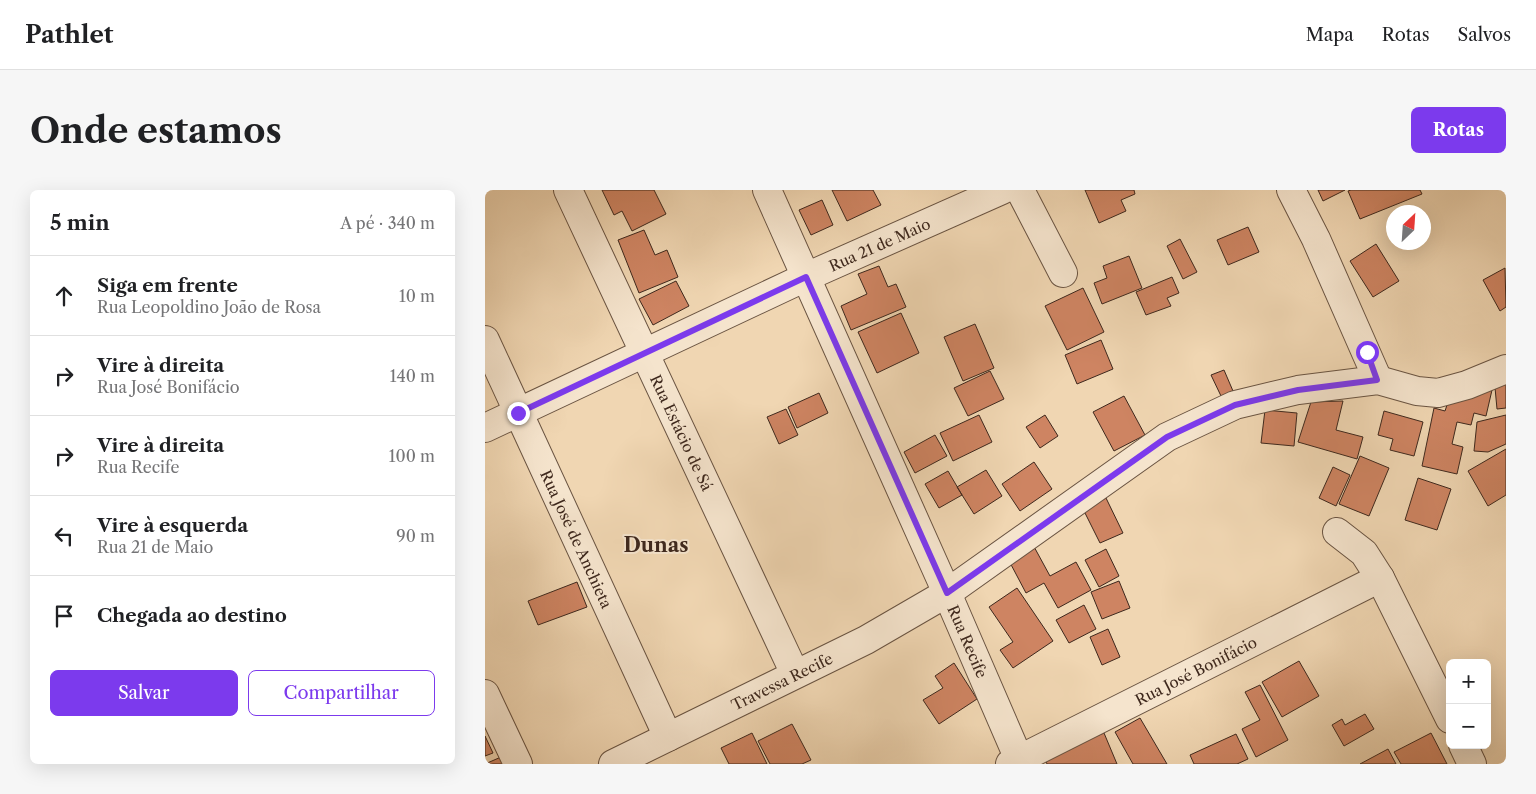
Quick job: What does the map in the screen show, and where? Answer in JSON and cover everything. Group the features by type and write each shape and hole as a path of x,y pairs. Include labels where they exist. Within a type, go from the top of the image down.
{"street":[{"name":"Rua Estácio de Sá","path":"568,190 795,674"},
{"name":"Rua Recife","path":"767,190 947,593 1017,762"},
{"name":"Rua 21 de Maio","path":"485,428 806,277 1003,190"},
{"path":"1021,190 1063,273"},
{"path":"1291,190 1316,239 1377,380"},
{"name":"Rua José de Anchieta","path":"485,340 668,737"},
{"path":"947,593 1167,437 1235,405 1298,390 1377,380 1417,391 1438,393 1467,385 1506,369"},
{"path":"1337,532 1364,553 1380,578 1446,711"},
{"name":"Rua José Bonifácio","path":"1017,762 1380,578"},
{"name":"Travessa Recife","path":"613,764 866,640 947,593"},
{"path":"485,694 518,764"},
{"path":"1465,749 1472,764"}],"building":[{"path":"602,190 654,190 666,214 632,231 622,211 614,215"},
{"path":"832,190 873,190 881,205 847,221"},
{"path":"1085,190 1134,190 1135,194 1121,200 1126,211 1099,223"},
{"path":"1318,190 1345,190 1323,201"},
{"path":"1420,190 1422,194 1395,205 1386,205 1386,209 1360,219 1348,191"},
{"path":"822,200 833,225 811,235 799,210"},
{"path":"1248,227 1259,252 1228,265 1217,240"},
{"path":"644,230 655,255 667,250 678,277 639,293 618,240"},
{"path":"1180,239 1197,272 1183,279 1167,246"},
{"path":"1376,244 1399,281 1373,297 1350,261"},
{"path":"1129,256 1142,288 1102,304 1094,283 1107,278 1103,266"},
{"path":"879,266 888,287 896,284 906,307 851,330 841,306 867,294 858,274"},
{"path":"1505,268 1506,307 1500,311 1483,280"},
{"path":"1172,277 1179,293 1167,298 1171,306 1146,315 1136,292"},
{"path":"676,281 689,306 653,325 639,299"},
{"path":"1083,288 1104,332 1067,350 1045,306"},
{"path":"901,313 919,353 877,373 858,332"},
{"path":"975,324 994,368 963,381 944,337"},
{"path":"1101,340 1113,369 1077,384 1065,355"},
{"path":"1224,370 1233,391 1221,396 1211,375"},
{"path":"990,371 1004,399 968,416 954,388"},
{"path":"1506,372 1506,408 1497,409 1494,377"},
{"path":"1492,390 1486,416 1474,413 1471,425 1457,422 1452,444 1463,447 1457,474 1422,466 1434,408 1445,411 1449,399"},
{"path":"819,393 828,413 797,428 788,407"},
{"path":"1124,396 1145,435 1114,451 1093,412"},
{"path":"1343,401 1336,430 1363,437 1357,459 1298,442 1311,402"},
{"path":"786,409 798,435 779,444 767,417"},
{"path":"1265,410 1297,413 1294,446 1261,443"},
{"path":"1384,411 1423,422 1414,456 1390,450 1393,439 1378,435"},
{"path":"979,415 992,442 953,461 940,433"},
{"path":"1045,415 1058,436 1040,448 1026,427"},
{"path":"1506,415 1506,444 1488,452 1474,451 1477,422"},
{"path":"935,435 947,456 915,473 904,452"},
{"path":"1506,449 1506,495 1488,506 1468,471"},
{"path":"1360,456 1389,468 1369,516 1339,504"},
{"path":"1034,462 1052,489 1020,511 1002,484"},
{"path":"1333,467 1350,475 1336,506 1319,498"},
{"path":"986,470 1002,496 974,514 957,487"},
{"path":"948,471 962,495 939,508 925,484"},
{"path":"1418,478 1451,489 1437,530 1405,520"},
{"path":"1106,498 1123,533 1100,543 1083,509"},
{"path":"1032,543 1050,576 1076,562 1091,590 1058,608 1044,583 1026,593 1007,557"},
{"path":"1106,549 1119,576 1099,587 1085,560"},
{"path":"1119,581 1130,608 1102,619 1091,592"},
{"path":"577,582 587,607 538,625 528,601"},
{"path":"1017,588 1053,641 1013,668 1000,650 1013,642 989,607"},
{"path":"1084,605 1096,629 1069,643 1056,620"},
{"path":"1108,629 1120,657 1102,665 1090,637"},
{"path":"1299,661 1319,696 1282,717 1262,682"},
{"path":"954,663 977,699 939,724 923,700 943,688 935,676"},
{"path":"1260,685 1288,740 1256,757 1242,729 1260,720 1245,692"},
{"path":"1365,714 1374,729 1344,746 1332,725 1342,719 1345,725"},
{"path":"1140,718 1167,764 1133,764 1115,732"},
{"path":"792,724 811,760 802,764 770,764 758,741"},
{"path":"752,733 767,764 729,764 721,748"},
{"path":"1104,733 1117,764 1047,764 1044,757"},
{"path":"1431,733 1447,764 1401,764 1394,752"},
{"path":"1236,734 1248,759 1237,764 1194,764 1190,755"},
{"path":"485,736 493,753 485,756"},
{"path":"1388,749 1396,764 1360,764"},
{"path":"501,757 503,764 485,764"}],"district":[{"name":"Dunas","path":"656,545"}],"route":[{"path":"518,413 806,277 947,593 1167,437 1235,405 1298,390 1377,380 1367,352"}]}
